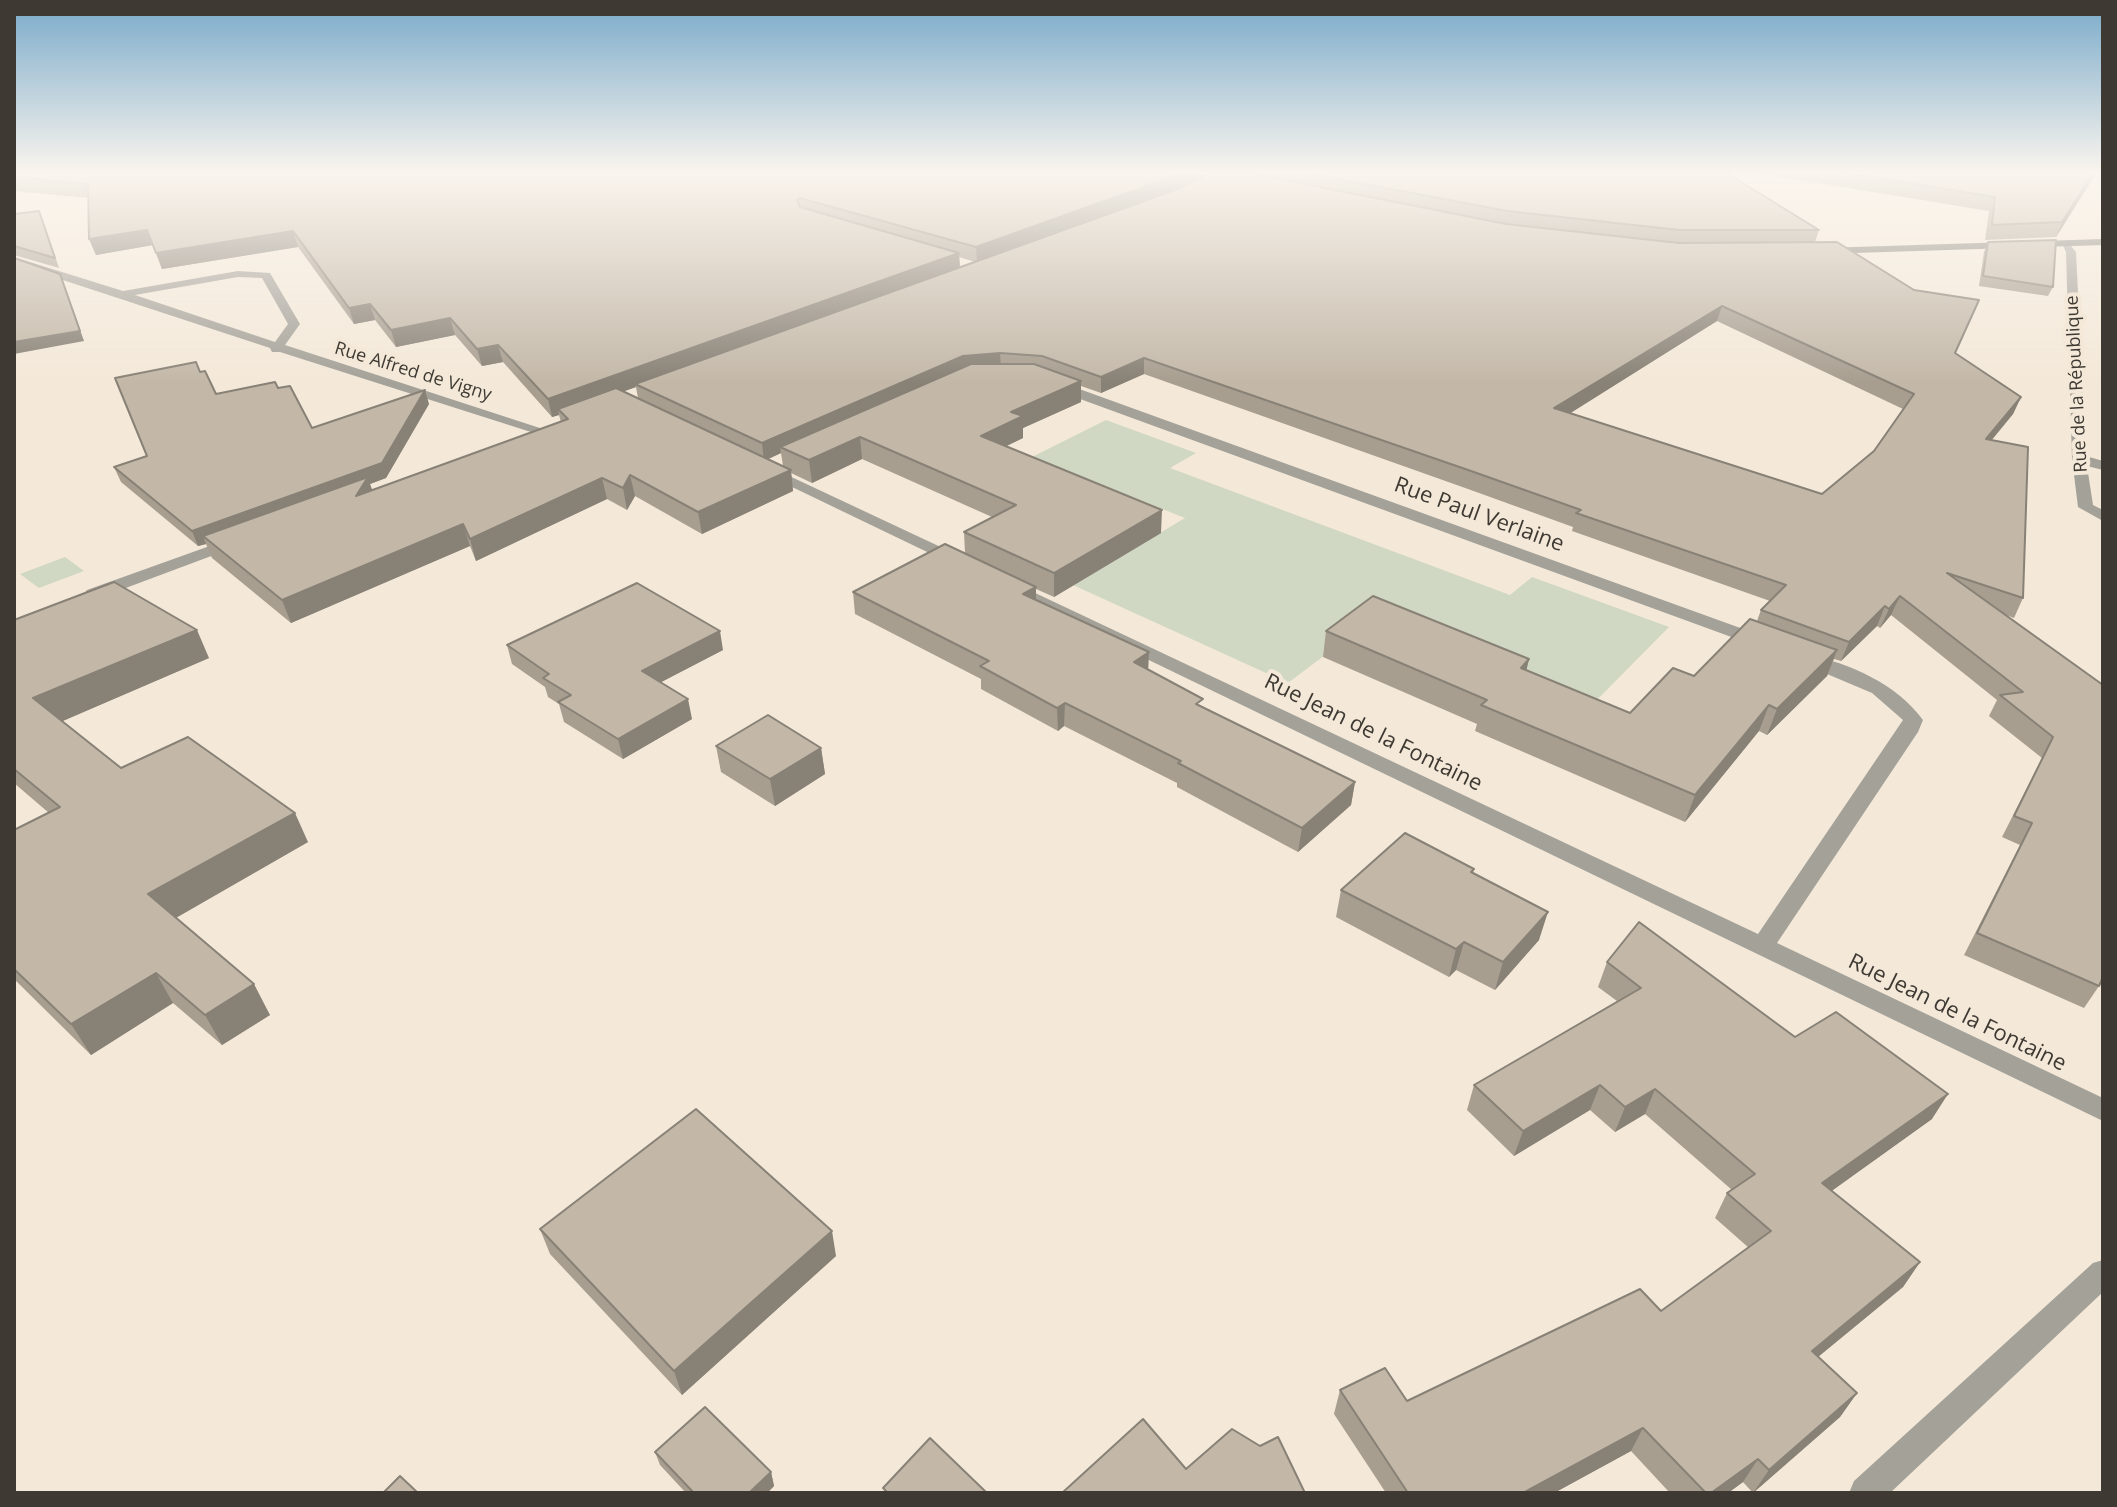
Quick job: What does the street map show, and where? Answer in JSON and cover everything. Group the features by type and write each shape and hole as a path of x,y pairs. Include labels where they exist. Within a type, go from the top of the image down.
{"main road":[{"path":"1807,251 2097,242"}],"street":[{"name":"Rue de la République","path":"2067,244 2071,252 2079,459 2086,507 2103,516"},
{"name":"Rue Alfred de Vigny","path":"14,260 123,294 276,349 546,428 510,441"},
{"name":"Rue Alfred de Vigny","path":"123,294 238,274 266,275 294,324 276,349"},
{"name":"Rue Paul Verlaine","path":"1037,378 1868,681 1893,697 1913,720 1908,732 1763,945"},
{"name":"Rue Jean de la Fontaine","path":"790,458 759,466 2103,1110"},
{"path":"2079,459 2103,466"},
{"path":"76,600 249,537"},
{"path":"1866,1493 2103,1273"}],"green space":[{"path":"1106,420 1196,453 1170,468 1510,595 1532,577 1669,627 1577,720 1370,621 1288,683 1073,585 1185,518 1032,457"},
{"path":"65,557 84,571 39,588 20,574"}],"building":[{"path":"14,242 50,242 55,258 14,246"},
{"path":"152,242 222,242 156,253"},
{"path":"301,242 922,242 959,253 548,399 498,345 477,349 450,318 391,330 370,304 349,308"},
{"path":"959,242 989,242 976,247"},
{"path":"1029,242 1838,242 1914,290 1979,300 1955,353 2021,397 1986,439 2028,447 2023,598 1947,573 2103,685 2103,977 2099,986 1977,933 2032,823 2014,816 2053,737 2000,695 2023,692 1900,596 1889,609 1885,606 1849,642 1761,610 1786,585 1576,513 1581,510 1471,471 1144,358 1101,377 1042,356 1000,353 963,356 762,443 635,384","holes":["1722,306 1914,394 1874,451 1822,494 1554,408"]},
{"path":"1988,242 2056,242 2053,287 1983,276"},
{"path":"14,258 60,274 80,331 14,342"},
{"path":"196,362 200,372 205,371 216,394 275,382 278,388 290,386 312,428 425,390 382,463 192,531 114,467 147,456 115,378"},
{"path":"971,364 1034,364 1081,381 1011,412 1023,416 981,436 1162,510 1054,573 964,532 1016,505 860,437 809,460 780,447"},
{"path":"616,388 791,470 698,512 630,475 623,488 602,478 470,539 463,524 282,600 203,536 368,477 356,496 568,419 558,409"},
{"path":"945,544 1036,587 1023,594 1149,652 1134,662 1203,699 1196,704 1355,782 1302,828 1178,763 1181,761 1065,703 1057,708 980,666 989,661 853,592"},
{"path":"114,582 197,630 33,698 121,768 188,737 295,813 148,894 254,984 205,1015 156,973 71,1024 14,969 14,830 60,807 14,769 14,620"},
{"path":"637,583 720,631 642,671 688,699 618,739 558,702 571,695 543,678 549,674 507,645"},
{"path":"1373,596 1529,659 1521,668 1630,713 1673,668 1694,676 1750,619 1837,650 1777,709 1769,705 1695,795 1481,705 1487,700 1326,631"},
{"path":"768,715 821,748 770,779 716,746"},
{"path":"1405,833 1548,912 1503,962 1464,942 1456,949 1341,890"},
{"path":"1639,922 1795,1037 1836,1012 1948,1094 1822,1183 1920,1262 1812,1351 1857,1393 1769,1470 1758,1459 1711,1493 1706,1493 1643,1428 1523,1493 1408,1493 1340,1390 1385,1368 1407,1401 1640,1289 1661,1311 1771,1231 1727,1193 1755,1174 1655,1089 1625,1107 1600,1085 1523,1131 1474,1085 1641,988 1607,962"},
{"path":"696,1109 832,1231 674,1371 540,1229"},
{"path":"705,1407 771,1472 749,1493 694,1493 655,1452"},
{"path":"1143,1419 1186,1469 1232,1429 1260,1446 1278,1437 1305,1493 1062,1493"},
{"path":"930,1438 987,1493 888,1493 883,1488"},
{"path":"400,1476 418,1493 383,1493"}]}
